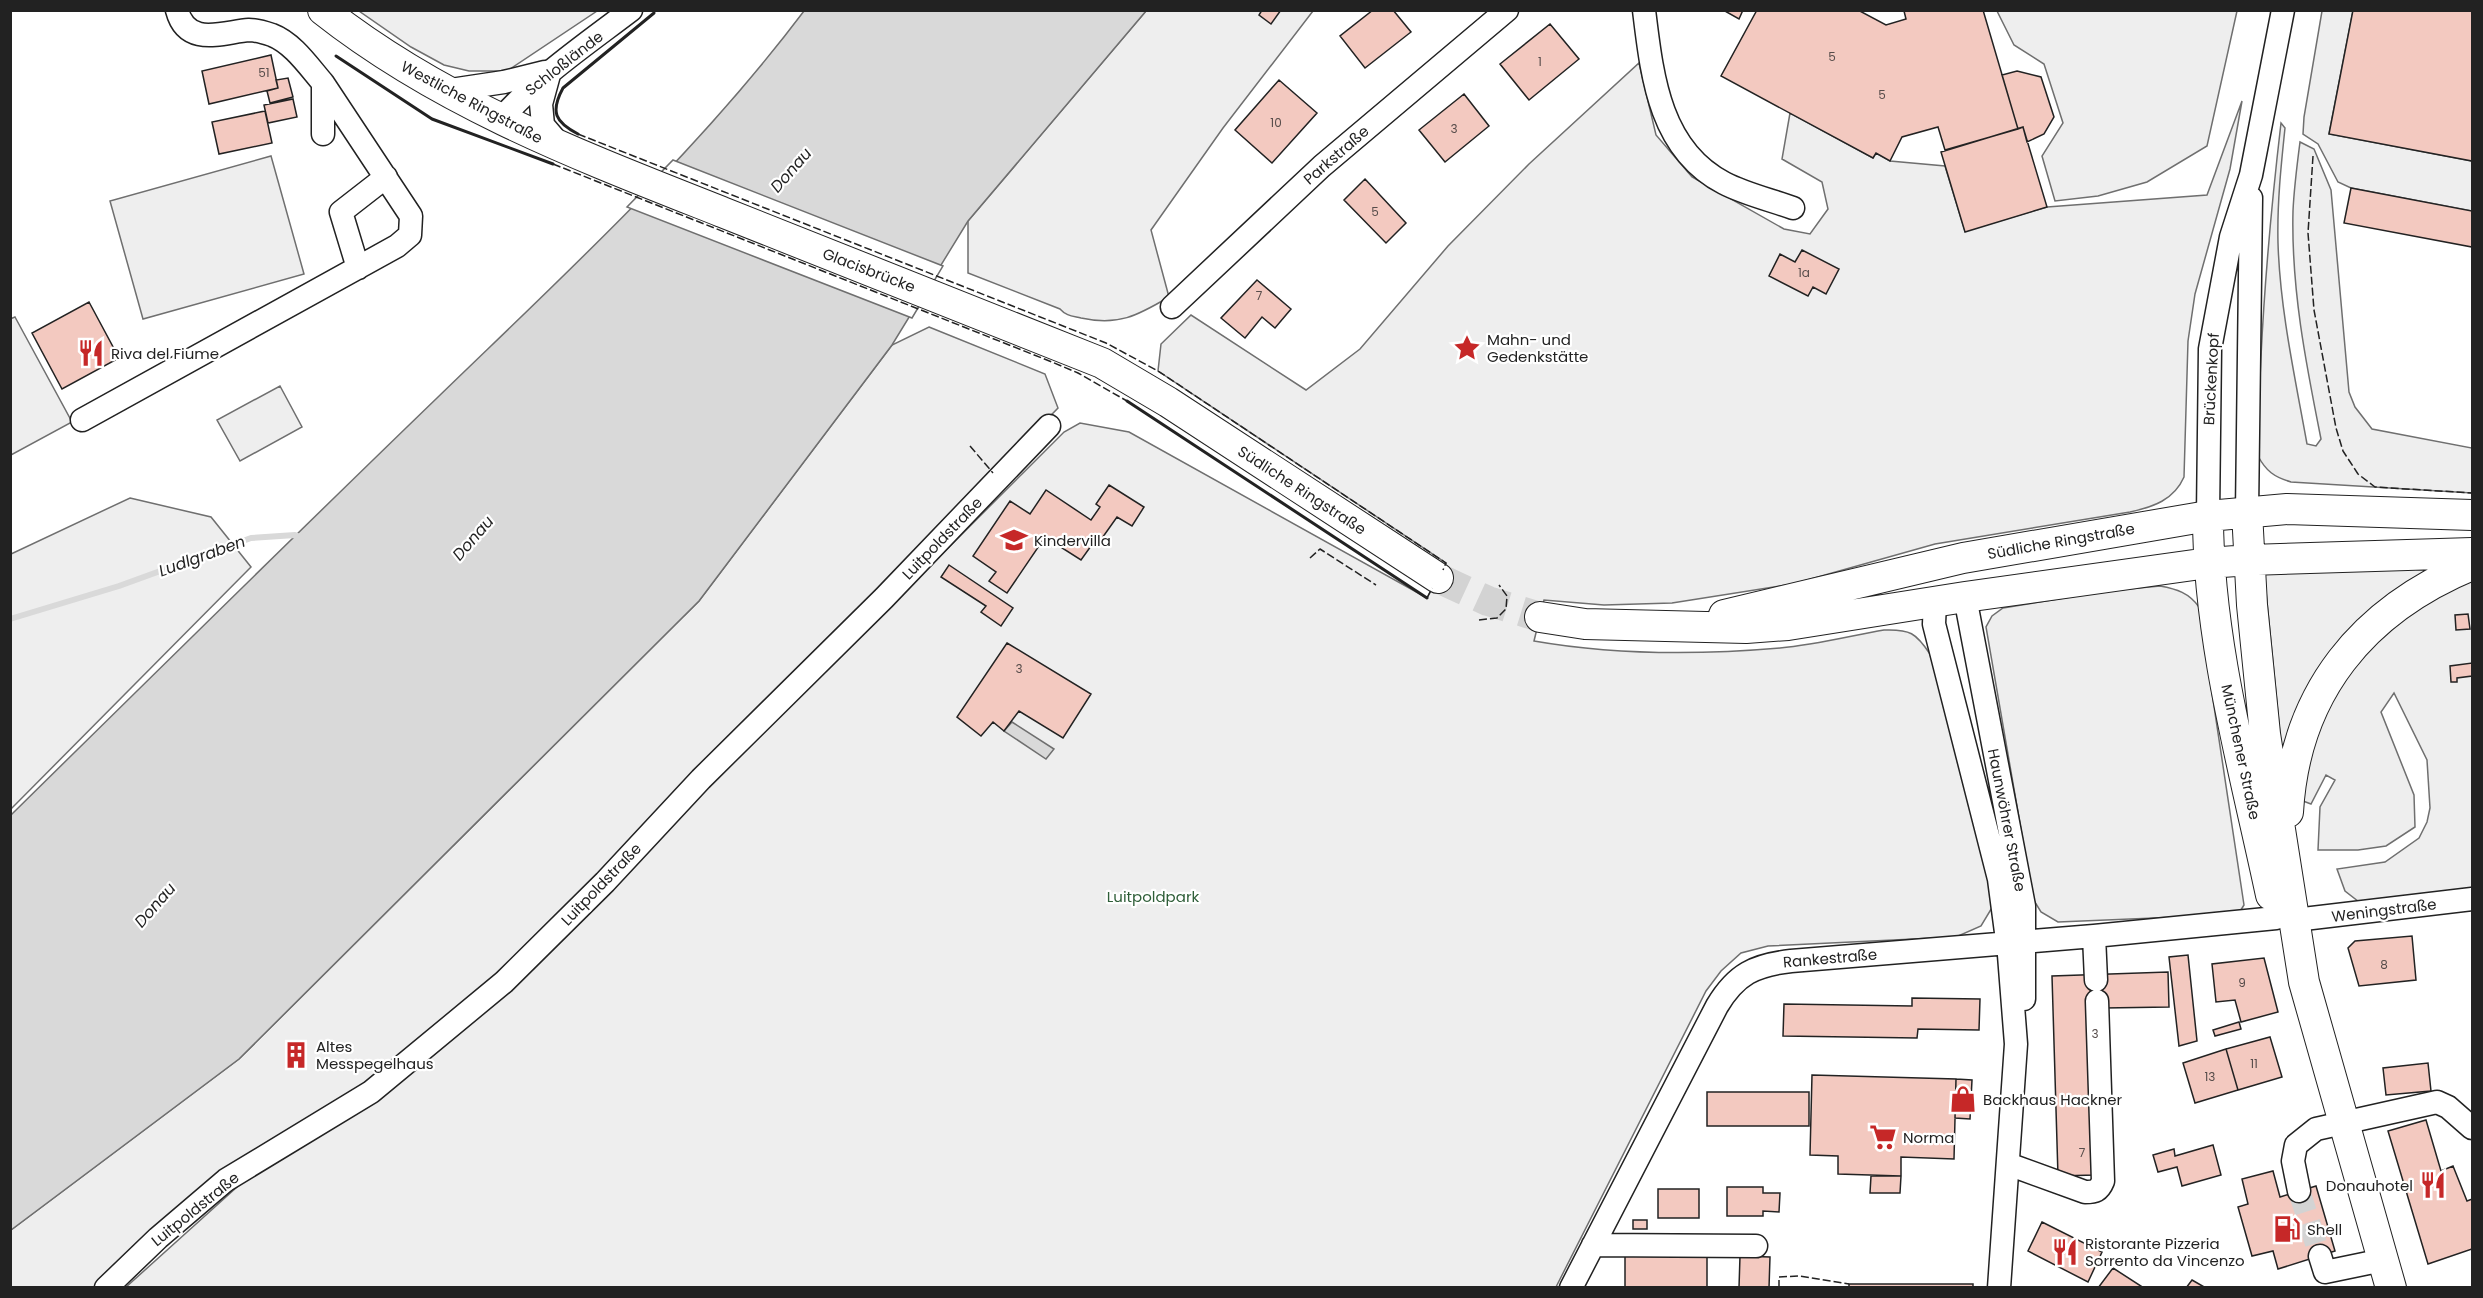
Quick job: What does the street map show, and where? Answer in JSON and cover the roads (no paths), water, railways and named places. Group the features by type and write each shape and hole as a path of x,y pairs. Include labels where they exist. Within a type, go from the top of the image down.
{"main road":[{"name":"Westliche Ringstraße","path":"323,10 388,58 437,87 565,150"},
{"name":"Glacisbrücke","path":"565,150 1102,363 1168,402"},
{"name":"Südliche Ringstraße","path":"1168,402 1438,578"},
{"name":"Südliche Ringstraße","path":"2248,534 2287,509 2472,515"},
{"name":"Südliche Ringstraße","path":"1539,617 1585,624 1746,628 1788,625 1894,609 2208,516 2248,534 2472,553"},
{"name":"Münchener Straße","path":"2208,516 2208,563 2219,651 2285,919 2387,1274"},
{"path":"2208,563 2213,551 2223,540 2235,534 2472,526"},
{"name":"Münchener Straße","path":"2248,534 2265,734 2285,863 2285,919"},
{"name":"Südliche Ringstraße","path":"1656,626 1737,613 1903,573 1948,592 2208,563"},
{"path":"2285,863 2289,788 2296,757 2306,725 2327,681 2352,645 2388,612 2438,581 2472,565"}],"street":[{"path":"82,420 358,268 397,246 410,235 411,216 323,83 293,50 273,35 251,30 214,37 198,34 186,27 177,10"},
{"name":"Schloßlände","path":"501,119 550,71 631,10"},
{"name":"Parkstraße","path":"1172,307 1322,166 1507,10"},
{"path":"1644,10 1652,74 1662,112 1676,139 1693,162 1724,183 1793,208"},
{"name":"Brückenkopf","path":"2208,516 2210,349 2231,237 2251,175 2283,10"},
{"path":"437,87 504,82 550,71 541,104 543,125 565,150"},
{"path":"323,83 323,134"},
{"name":"Brückenkopf","path":"2248,534 2251,175"},
{"path":"358,268 341,212 386,177"},
{"name":"Luitpoldstraße","path":"106,1287 158,1238 226,1180 371,1092 504,982 605,882 702,779 884,598 1049,426"},
{"name":"Haunwöhrer Straße","path":"1948,592 2024,906 2016,942"},
{"name":"Haunwöhrer Straße","path":"1948,592 1999,879 2016,942 2024,1001 2016,1044 1999,1287"},
{"name":"Weningstraße","path":"2285,919 2472,899"},
{"name":"Rankestraße","path":"1571,1287 1717,1006 1726,991 1740,977 1756,968 1772,963 2285,919"},
{"path":"2008,1164 2085,1192 2094,1192 2100,1188 2103,1181 2094,936"},
{"path":"2299,1191 2293,1161 2296,1145 2316,1129 2437,1102 2448,1107 2472,1128"},
{"path":"1593,1245 1756,1246"},
{"path":"2320,1257 2325,1272 2387,1274"}],"water":[{"name":"Donau","path":"804,11 1146,11 968,221 892,345 699,601 239,1059 11,1230 11,815 628,211 720,114"},
{"path":"1012,722 1054,749 1046,759 1004,731"}],"waterway":[{"name":"Ludlgraben","path":"10,619 119,586 251,538 295,535 302,538"}],"tunnel":[{"path":"1438,578 1488,601 1540,617"},
{"path":"2299,1191 2320,1256"}],"place":[{"name":"Mahn- und Gedenkstätte","path":"1467,348"},
{"name":"Riva del Fiume","path":"91,353"},
{"name":"Kindervilla","path":"1014,540"},
{"name":"Altes Messpegelhaus","path":"296,1055"},
{"name":"Backhaus Hackner","path":"1963,1099"},
{"name":"Norma","path":"1883,1137"},
{"name":"Donauhotel","path":"2433,1185"},
{"name":"Shell","path":"2287,1229"},
{"name":"Ristorante Pizzeria Sorrento da Vincenzo","path":"2065,1252"}],"park label":[{"name":"Luitpoldpark","path":"1153,896"}]}
